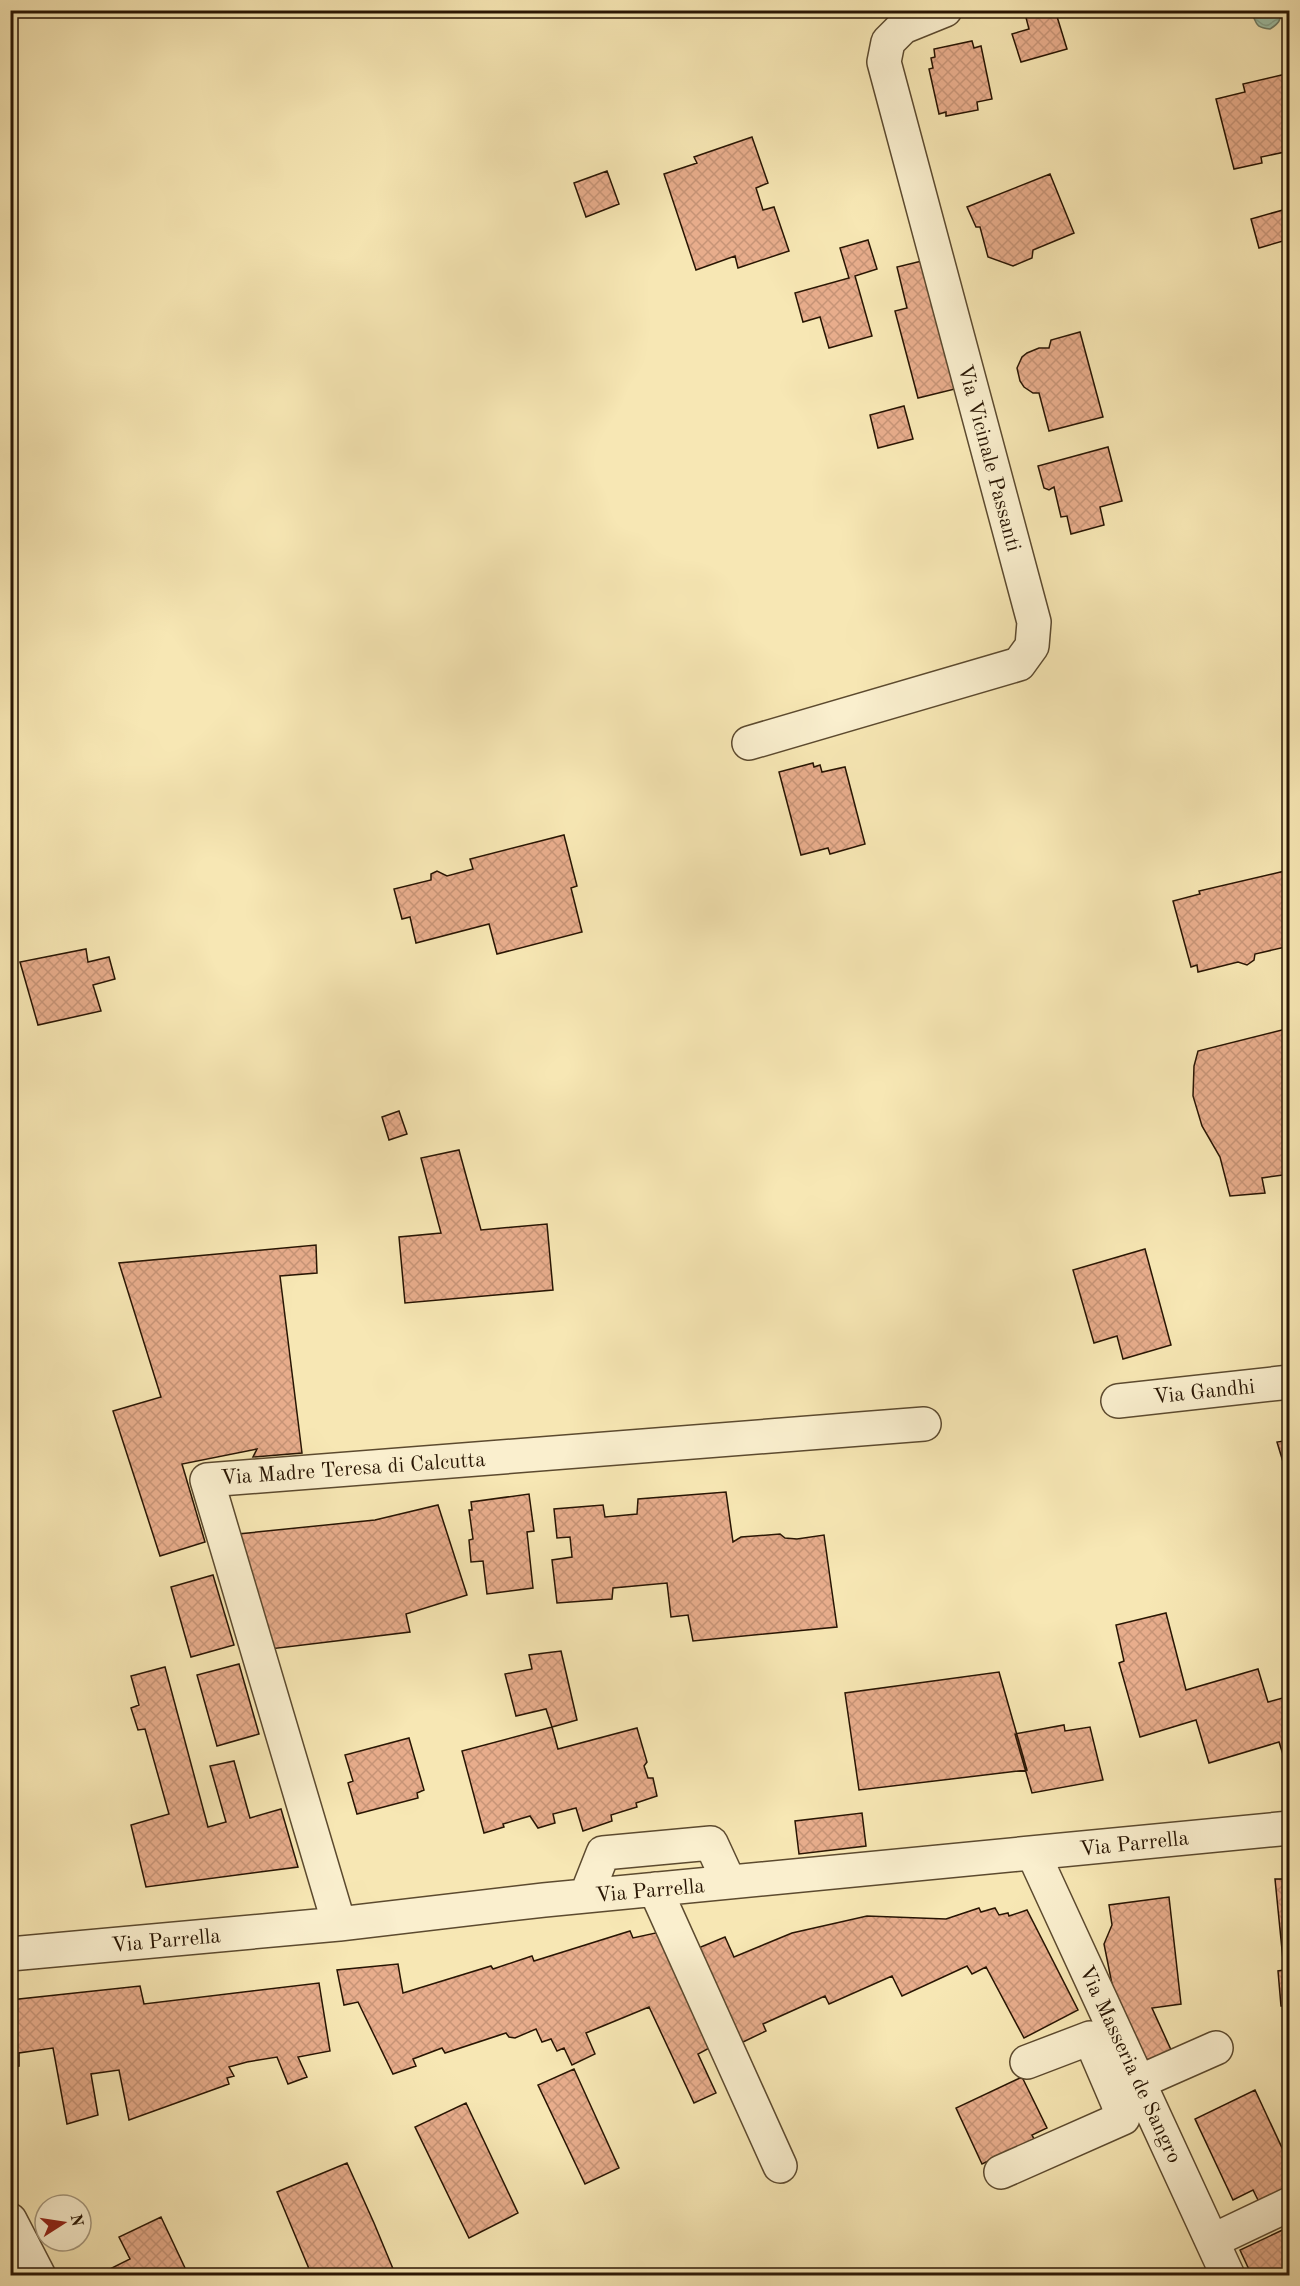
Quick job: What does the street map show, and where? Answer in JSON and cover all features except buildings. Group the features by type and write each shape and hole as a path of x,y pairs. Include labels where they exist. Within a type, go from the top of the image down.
{"street":[{"name":"Via Vicinale Passanti","path":"749,743 1019,664 1032,646 1034,622 884,62 888,42 903,27 945,10"},
{"name":"Via Gandhi","path":"1118,1401 1290,1382"},
{"name":"Via Madre Teresa di Calcutta","path":"339,1924 207,1480 924,1424"},
{"name":"Via Parrella","path":"10,1954 339,1924 585,1896 1290,1828"},
{"path":"585,1896 603,1853 711,1843 729,1882"},
{"name":"Via Masseria de Sangro","path":"1033,1852 1130,2091 1212,2241 1228,2276"},
{"path":"655,1889 780,2166"},
{"path":"1027,2062 1090,2038 1130,2091"},
{"path":"1001,2172 1123,2118 1130,2091 1216,2048"},
{"path":"1212,2241 1287,2213"},
{"path":"10,2220 39,2276"}],"water":[{"path":"1249,11 1280,11 1279,22 1270,29 1260,27"}]}
